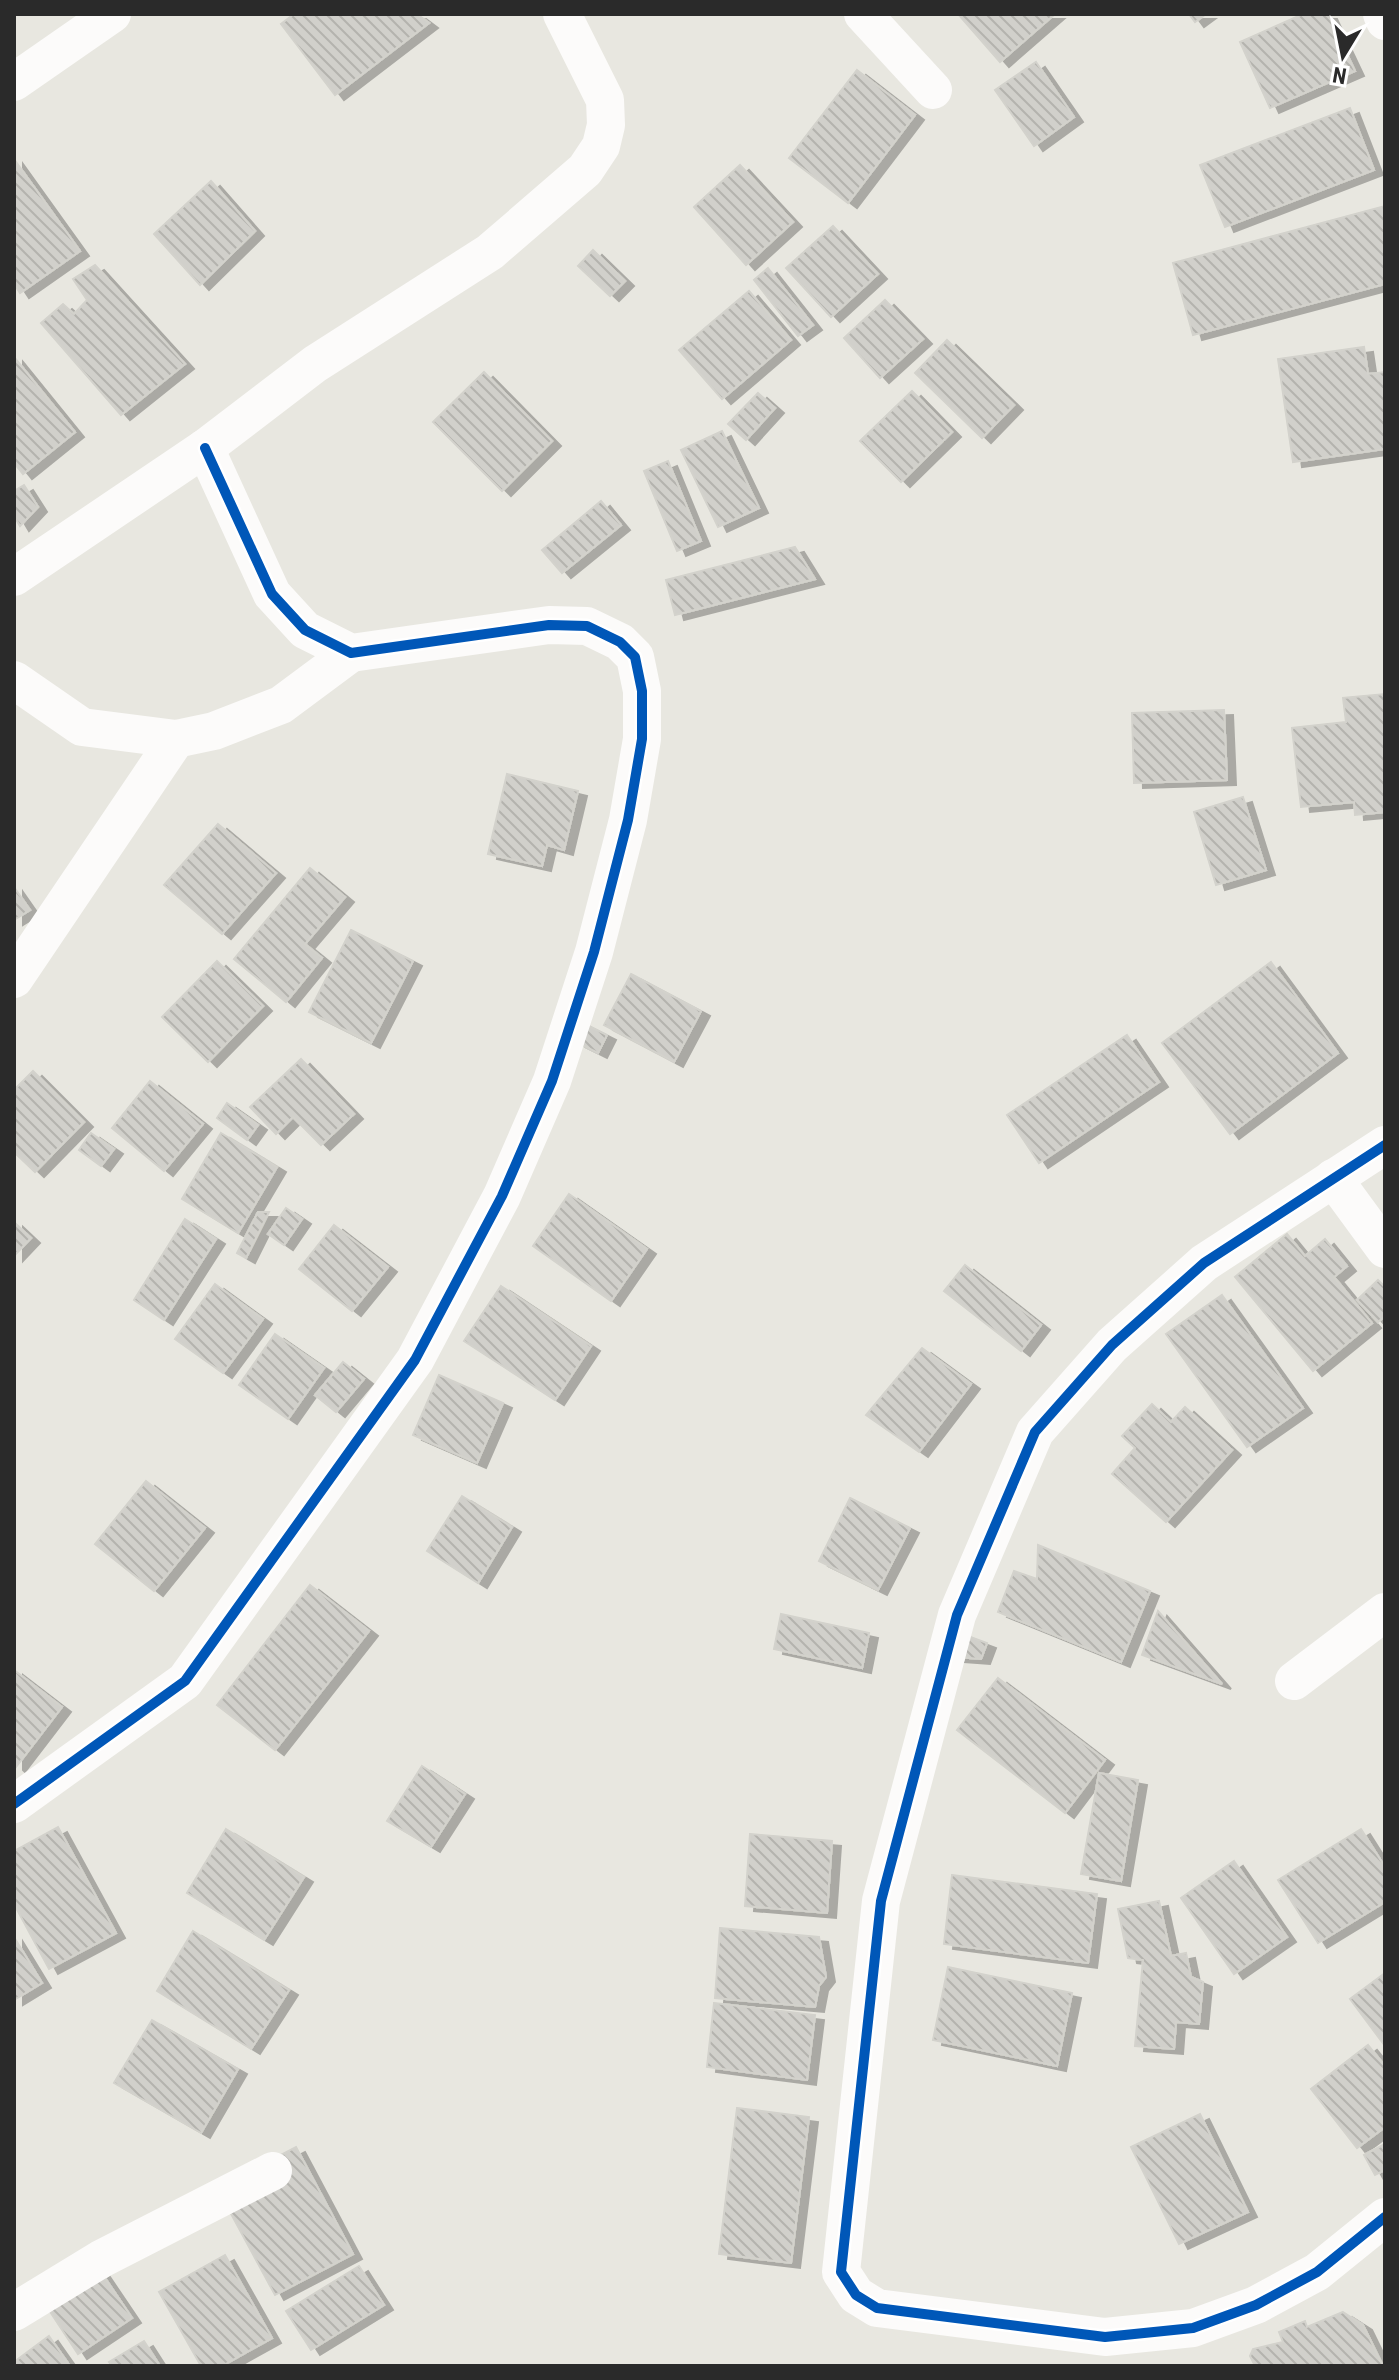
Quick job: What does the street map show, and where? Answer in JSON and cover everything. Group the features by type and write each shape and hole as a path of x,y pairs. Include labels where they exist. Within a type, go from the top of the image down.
{"street":[{"path":"14,82 112,14"},
{"path":"14,577 205,448 315,364 490,252 585,170 601,146 606,125 605,100 562,14"},
{"path":"863,14 933,90"},
{"path":"1382,14 1385,21"},
{"path":"205,448 272,594 305,630 351,653"},
{"path":"14,680 82,727 176,739 214,731 281,705 351,653 549,625 587,626 620,642 635,657 642,691 642,739 628,820 594,952 540,1110 502,1196 415,1360 185,1681 14,1804"},
{"path":"14,979 176,739"},
{"path":"1385,1145 1204,1263 1112,1345 1035,1432 957,1615 881,1901 841,2272 856,2295 877,2308 1105,2337 1178,2330 1193,2328 1256,2305 1317,2272 1385,2217"},
{"path":"1333,1178 1385,1249"},
{"path":"1294,1681 1385,1612"},
{"path":"14,2312 101,2259 273,2171"}],"building":[{"path":"294,14 417,14 429,23 335,95 281,24"},
{"path":"958,14 1055,14 1000,62"},
{"path":"1189,14 1206,14 1195,22"},
{"path":"1303,14 1328,14 1355,71 1270,108 1240,42"},
{"path":"1036,62 1074,117 1034,146 995,90"},
{"path":"857,70 915,115 848,203 789,158"},
{"path":"1350,108 1374,170 1225,227 1200,165"},
{"path":"14,159 80,251 20,293 14,284"},
{"path":"740,165 793,222 746,265 694,207"},
{"path":"211,181 255,231 200,285 154,234"},
{"path":"1385,206 1385,284 1193,335 1173,263"},
{"path":"833,226 878,274 831,317 786,268"},
{"path":"593,250 625,281 610,296 578,266"},
{"path":"95,265 185,364 121,415 41,323 63,304 74,314 87,300 73,279"},
{"path":"768,268 813,325 798,336 754,280"},
{"path":"749,291 791,340 722,399 679,350"},
{"path":"885,300 923,339 880,378 844,338"},
{"path":"947,340 1014,405 982,438 915,373"},
{"path":"1364,347 1368,374 1385,372 1385,449 1293,462 1278,359"},
{"path":"14,357 75,432 23,474 14,463"},
{"path":"484,372 552,441 502,491 433,422"},
{"path":"912,391 952,432 901,482 860,441"},
{"path":"758,393 775,408 746,440 728,424"},
{"path":"722,431 759,508 718,527 681,450"},
{"path":"668,461 701,541 677,551 644,471"},
{"path":"24,485 38,507 20,526 14,516 14,491"},
{"path":"601,501 621,525 562,573 542,550"},
{"path":"795,547 815,579 675,615 666,580"},
{"path":"1385,694 1385,812 1355,815 1354,802 1301,807 1292,728 1346,722 1343,698"},
{"path":"1224,710 1227,780 1134,783 1132,713"},
{"path":"507,774 578,791 564,850 547,845 542,866 488,854"},
{"path":"1243,797 1266,870 1216,885 1194,812"},
{"path":"218,824 276,873 222,934 164,885"},
{"path":"310,868 345,897 305,944 322,958 286,1002 234,959"},
{"path":"14,887 30,910 14,920"},
{"path":"351,930 413,961 371,1043 309,1012"},
{"path":"217,961 263,1006 208,1062 162,1017"},
{"path":"1271,962 1338,1053 1230,1134 1162,1043"},
{"path":"631,974 701,1011 674,1062 604,1025"},
{"path":"581,1022 607,1035 598,1053 576,1042"},
{"path":"1127,1035 1159,1082 1039,1163 1007,1115"},
{"path":"301,1059 354,1114 321,1145 293,1117 276,1134 250,1107"},
{"path":"33,1071 84,1122 35,1172 14,1152 14,1090"},
{"path":"150,1081 203,1124 164,1171 112,1128"},
{"path":"227,1103 258,1125 247,1140 217,1118"},
{"path":"91,1133 114,1149 101,1166 79,1150"},
{"path":"221,1133 277,1167 238,1233 182,1199"},
{"path":"569,1194 647,1249 611,1301 533,1246"},
{"path":"286,1208 302,1219 284,1245 268,1234"},
{"path":"258,1212 269,1212 246,1258 237,1253"},
{"path":"185,1219 216,1239 164,1320 134,1300"},
{"path":"14,1222 31,1238 14,1256"},
{"path":"334,1225 388,1267 352,1311 299,1269"},
{"path":"1287,1234 1305,1256 1325,1239 1347,1266 1334,1277 1372,1323 1313,1371 1235,1277"},
{"path":"965,1265 1041,1325 1021,1351 944,1291"},
{"path":"1378,1280 1385,1287 1385,1316 1378,1322 1357,1300"},
{"path":"215,1284 263,1319 223,1373 175,1339"},
{"path":"501,1286 591,1346 555,1400 464,1341"},
{"path":"1222,1295 1303,1408 1247,1447 1166,1334"},
{"path":"275,1334 324,1368 288,1419 239,1385"},
{"path":"922,1348 971,1384 919,1452 866,1415"},
{"path":"343,1362 364,1379 336,1412 315,1395"},
{"path":"439,1375 503,1403 477,1463 413,1435"},
{"path":"1152,1404 1171,1422 1185,1407 1232,1450 1166,1522 1112,1474 1135,1448 1122,1436"},
{"path":"146,1481 205,1528 154,1591 95,1544"},
{"path":"462,1496 512,1527 478,1583 427,1551"},
{"path":"850,1498 910,1528 878,1590 819,1561"},
{"path":"1038,1545 1150,1591 1121,1662 998,1612 1014,1571 1037,1579"},
{"path":"310,1585 369,1631 275,1750 217,1705"},
{"path":"1158,1611 1222,1684 1142,1655"},
{"path":"781,1614 869,1633 862,1668 774,1649"},
{"path":"965,1635 987,1643 981,1659 956,1657"},
{"path":"14,1670 62,1707 16,1767 14,1765"},
{"path":"998,1678 1105,1760 1065,1813 957,1730"},
{"path":"422,1766 465,1794 431,1847 387,1821"},
{"path":"1099,1773 1138,1780 1121,1881 1081,1874"},
{"path":"58,1827 116,1933 49,1969 14,1904 14,1851"},
{"path":"226,1829 304,1877 264,1940 187,1893"},
{"path":"1361,1829 1385,1867 1385,1902 1318,1943 1278,1880"},
{"path":"750,1834 832,1841 827,1913 745,1906"},
{"path":"1234,1861 1287,1937 1234,1974 1181,1898"},
{"path":"952,1875 1097,1894 1088,1963 944,1944"},
{"path":"1159,1901 1171,1956 1186,1953 1191,1977 1203,1982 1199,2024 1176,2022 1174,2049 1135,2046 1143,1960 1128,1958 1118,1909"},
{"path":"720,1928 819,1937 826,1977 819,1986 815,2007 715,1998"},
{"path":"193,1931 289,1990 251,2049 157,1991"},
{"path":"14,1937 42,1983 14,2000"},
{"path":"948,1967 1072,1993 1057,2066 933,2040"},
{"path":"1385,1973 1385,2046 1350,1999"},
{"path":"714,2003 815,2015 807,2080 707,2067"},
{"path":"152,2020 238,2069 201,2133 114,2083"},
{"path":"1368,2045 1385,2066 1385,2127 1357,2148 1311,2089"},
{"path":"737,2108 809,2117 791,2263 719,2254"},
{"path":"1200,2114 1248,2212 1179,2244 1131,2147"},
{"path":"1385,2144 1385,2170 1375,2175 1364,2155"},
{"path":"296,2147 353,2254 275,2295 217,2188"},
{"path":"225,2255 272,2338 222,2366 201,2366 159,2292"},
{"path":"359,2266 384,2305 311,2350 286,2311"},
{"path":"101,2272 132,2318 78,2354 47,2307"},
{"path":"1343,2312 1363,2325 1383,2366 1255,2366 1250,2356 1253,2349 1283,2342 1279,2332 1305,2321 1307,2327"},
{"path":"49,2336 70,2366 14,2366 14,2362"},
{"path":"144,2341 160,2366 112,2366 109,2362"}],"cycle path":[{"path":"14,1804 185,1681 415,1360 502,1196 552,1081 594,952 628,820 642,739 642,691 635,657 620,642 587,626 549,625 351,653 305,630 272,594 205,448"},
{"path":"1385,1145 1204,1263 1112,1345 1035,1432 957,1615 881,1901 841,2272 856,2295 877,2308 1105,2337 1193,2328 1256,2305 1317,2272 1385,2217"}]}
